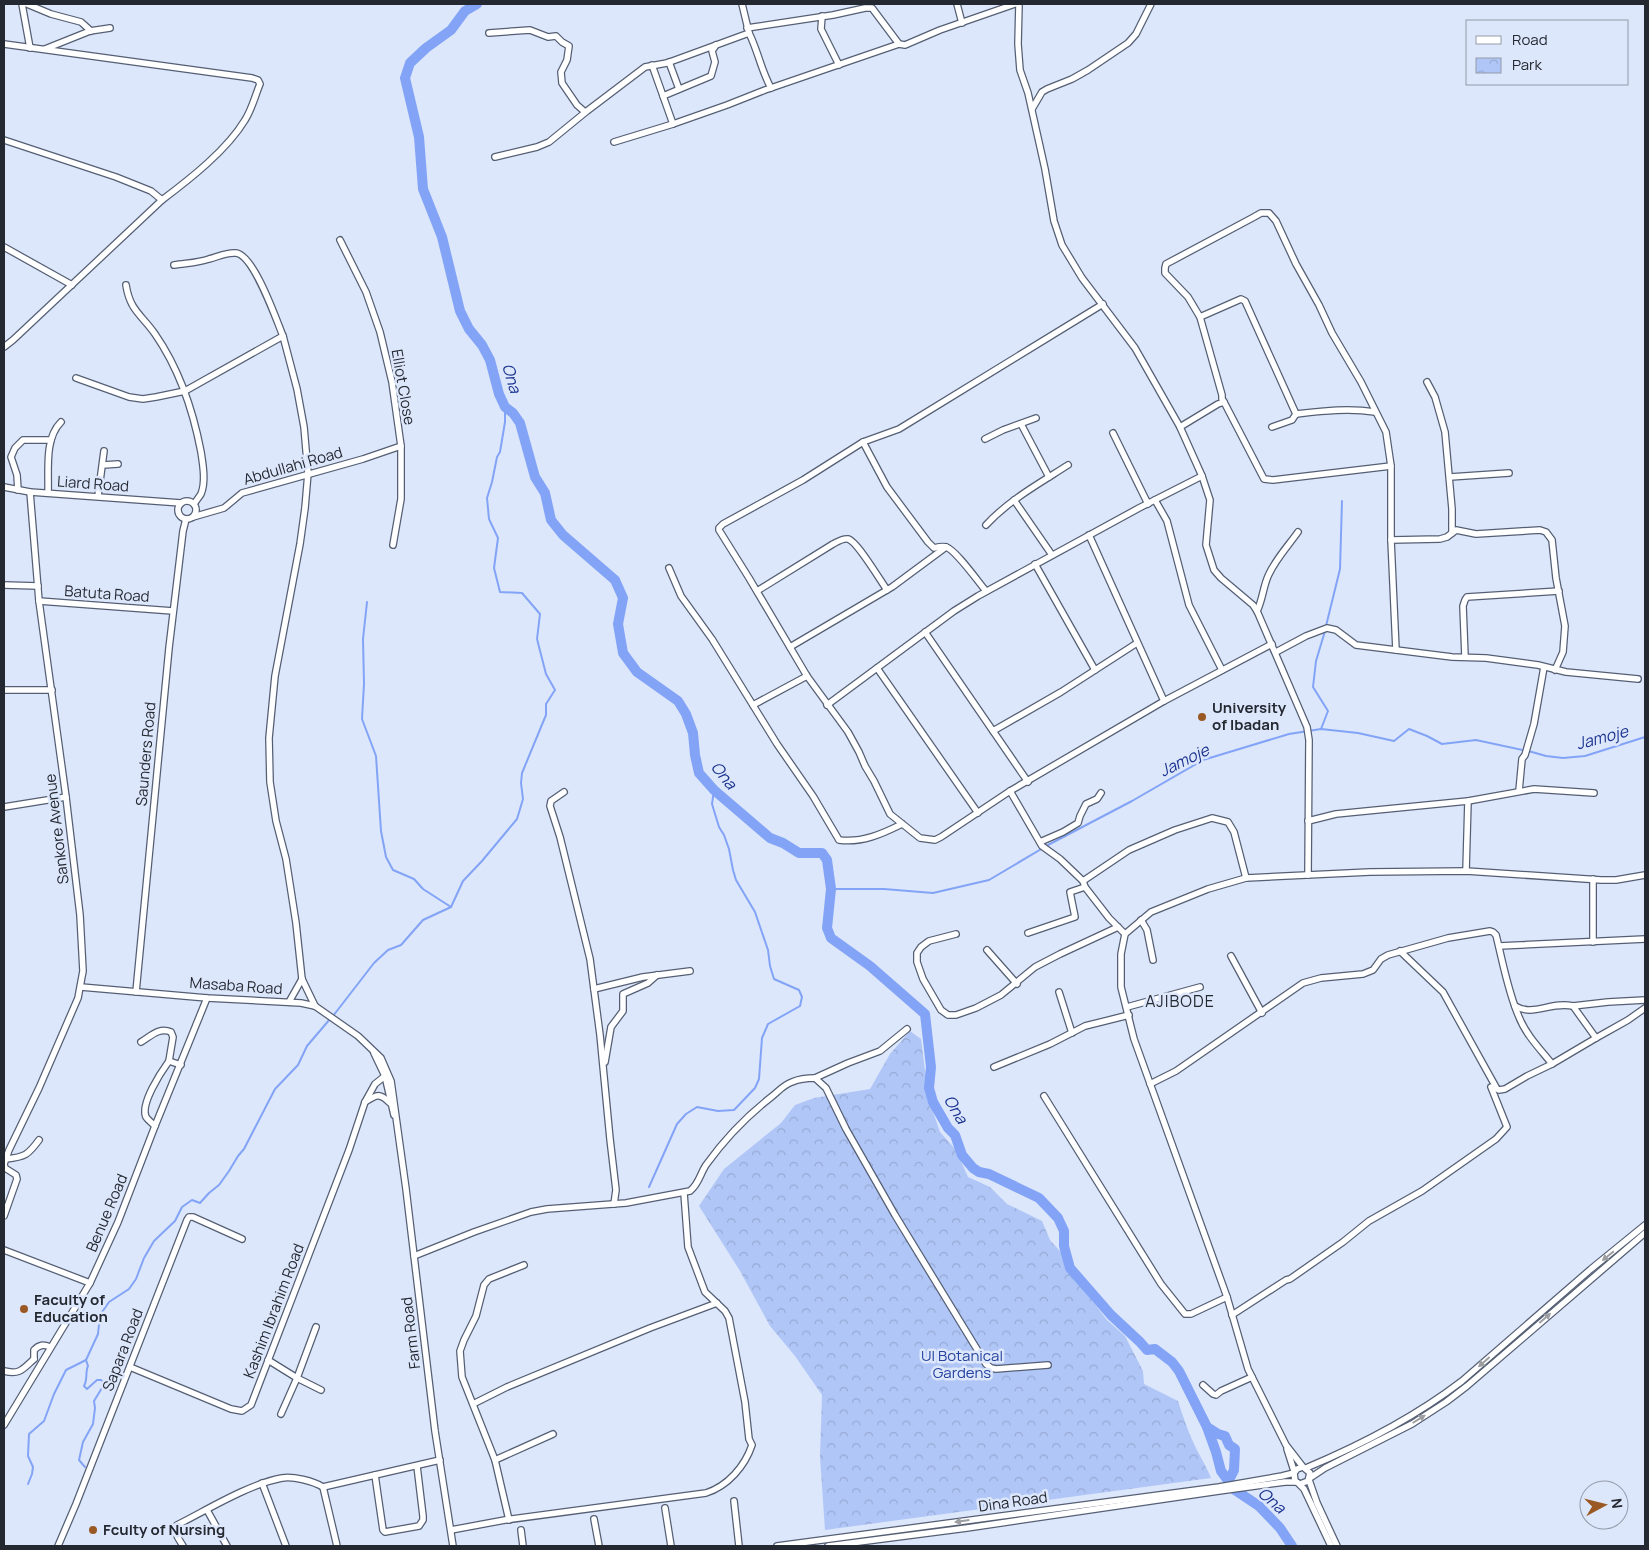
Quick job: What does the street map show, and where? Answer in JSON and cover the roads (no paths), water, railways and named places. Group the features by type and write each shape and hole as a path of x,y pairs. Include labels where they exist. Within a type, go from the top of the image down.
{"street":[{"path":"22,4 30,48"},
{"path":"27,4 51,14 80,22 91,31"},
{"path":"742,4 748,30 755,45 765,78 771,88"},
{"path":"957,4 962,23"},
{"path":"614,142 673,124 899,44 905,45 1017,4 1020,70 1032,109 1046,169 1054,220 1062,245 1082,278 1135,348 1180,427 1202,476 1210,500 1206,545 1212,564 1221,578 1241,593 1257,611 1306,724 1309,740 1308,875"},
{"path":"1032,109 1042,92 1088,70 1128,43 1136,34 1151,4"},
{"path":"495,157 537,147 549,142 640,70 716,45 748,30 872,8 899,44"},
{"path":"822,16 822,29 839,66"},
{"path":"43,50 91,31 110,28"},
{"path":"490,33 530,30 548,36 556,36 569,46 567,60 561,72 562,83 577,105 585,112"},
{"path":"4,44 258,80 260,84 251,109 237,132 189,179 162,200 4,347"},
{"path":"663,96 711,76 715,62 712,51 716,45"},
{"path":"669,62 678,89"},
{"path":"652,66 673,124"},
{"path":"4,140 116,177 151,191 162,200"},
{"path":"1391,466 1272,480 1264,479 1222,400 1222,394 1200,317 1188,297 1165,273 1164,268 1166,264 1261,213 1271,214 1276,221 1296,264 1386,432 1389,442 1391,466 1396,650"},
{"name":"Elliot Close","path":"340,240 366,292 380,332 392,382 401,446 401,499 393,545"},
{"path":"4,247 72,285"},
{"path":"174,265 238,253 247,260 256,273 283,336 297,389 304,426 308,473 306,508 275,676 269,738 270,782 296,923 302,979 315,1006"},
{"path":"126,285 131,305 155,333 176,369 196,423 203,465 202,493 195,506 193,517 186,519 181,517 178,511 181,503 189,500 195,506 205,514"},
{"path":"1200,317 1241,299 1245,301 1296,414"},
{"path":"1103,304 899,429 863,442 802,480 720,526 719,530 757,590 807,676 856,745 890,814 920,838 935,840 941,838 1010,791 1164,701 1272,644"},
{"path":"76,378 129,397 143,399 185,390 283,336"},
{"path":"1426,382 1435,397 1445,432 1450,477 1452,533"},
{"path":"1180,427 1224,402"},
{"path":"1272,427 1292,420 1296,414 1333,409 1355,409 1375,412"},
{"path":"985,439 1036,418"},
{"path":"48,493 51,440 53,432 61,422"},
{"path":"1020,424 1049,477"},
{"path":"1113,433 1148,504"},
{"path":"18,490 17,475 11,457 15,448 23,440 51,440"},
{"path":"863,442 887,486 928,542 934,548 946,547 950,549 986,591"},
{"name":"Abdullahi Road","path":"193,517 224,508 242,493 363,459 401,446"},
{"path":"98,496 104,451"},
{"path":"103,465 118,464"},
{"path":"986,525 998,512 1014,500 1068,465"},
{"path":"1450,477 1509,473"},
{"path":"827,705 954,611 986,591 1202,476"},
{"name":"Liard Road","path":"4,487 30,492 181,503"},
{"name":"Sankore Avenue","path":"6,1159 6,1149 62,1036 78,998 83,971 80,915 39,601 30,492"},
{"path":"1014,500 1052,556"},
{"path":"1156,500 1164,512 1170,530 1189,605 1222,670"},
{"name":"Saunders Road","path":"136,992 173,611 186,519"},
{"path":"1392,540 1440,539 1447,537 1456,530 1476,534 1540,530 1546,532 1552,540 1559,591 1565,617 1563,652 1555,670"},
{"path":"1257,611 1261,604 1269,574 1298,532"},
{"path":"1089,535 1164,701"},
{"path":"757,590 833,544 848,539 856,545 887,590"},
{"path":"790,647 887,590 946,547"},
{"path":"1035,564 1094,670"},
{"path":"669,568 681,596 712,639 777,744 813,796 839,840 848,841 880,835 902,824"},
{"path":"4,585 38,586"},
{"path":"1465,657 1463,606 1468,597 1559,591"},
{"name":"Batuta Road","path":"39,601 173,611"},
{"path":"1276,652 1306,636 1327,628 1336,630 1356,645 1486,658 1555,670 1638,680"},
{"path":"925,632 1028,782"},
{"path":"993,731 1061,692 1137,644"},
{"path":"1519,791 1522,759 1525,755 1534,724 1544,667"},
{"path":"877,668 978,813"},
{"path":"753,705 807,676"},
{"path":"4,690 52,690"},
{"path":"1308,820 1363,810 1468,801 1519,791 1546,789 1594,793"},
{"path":"1010,791 1042,846 1060,859 1084,884 1125,934"},
{"path":"564,792 550,801 550,806 560,837 588,950 616,1190 614,1204"},
{"path":"1040,842 1078,823 1086,804 1097,799 1102,793"},
{"path":"4,807 66,797"},
{"path":"1466,871 1468,801"},
{"path":"1028,932 1074,918 1070,892 1084,884 1129,850 1175,830 1212,818 1228,822 1234,832 1246,878"},
{"path":"1337,1546 1317,1503 1309,1480 1310,1473 1286,1445 1248,1369 1227,1297 1134,1039 1121,987 1121,954 1125,934 1151,912 1208,889 1246,878 1370,872 1466,871 1616,880 1645,875"},
{"path":"1593,879 1593,942"},
{"path":"1141,920 1146,930 1153,960"},
{"path":"956,934 929,941 920,947 917,953 919,970 941,1010 948,1015 966,1012 1001,995 1017,984 1035,967 1118,927"},
{"path":"1150,1084 1176,1071 1303,983 1321,978 1363,974 1373,970 1384,956 1448,938 1490,931 1496,936 1519,1018 1552,1064"},
{"path":"1499,946 1645,939"},
{"path":"987,950 1017,984"},
{"path":"1400,951 1443,992 1499,1090"},
{"path":"1231,956 1262,1013"},
{"path":"594,989 643,977 690,971"},
{"path":"603,1069 611,1026 623,1011 623,994 648,984 657,975"},
{"path":"289,1002 302,979"},
{"path":"1127,1007 1200,986"},
{"name":"Masaba Road","path":"81,987 207,998 289,1002 315,1006 358,1036 373,1051"},
{"path":"301,1003 307,989"},
{"path":"1059,992 1072,1033"},
{"name":"Benue Road","path":"4,1425 90,1283 118,1222 207,998"},
{"path":"1515,1006 1530,1011 1554,1005 1573,1006 1645,1000"},
{"path":"1573,1006 1596,1038"},
{"path":"1499,1090 1505,1089 1552,1064 1628,1020 1645,1008"},
{"path":"994,1067 1085,1026 1128,1015"},
{"path":"414,1256 531,1212 614,1204 684,1193 696,1186 705,1166 747,1118 780,1088 792,1081 815,1078 880,1051 907,1029"},
{"path":"141,1042 158,1031 165,1030 171,1032 173,1037 169,1061 159,1075 145,1108 146,1117 155,1126"},
{"name":"Farm Road","path":"373,1051 385,1076 390,1103 395,1117"},
{"name":"Farm Road","path":"373,1051 382,1058 387,1069 395,1104 395,1117 440,1460 454,1546"},
{"path":"169,1061 181,1065"},
{"name":"Kashim Ibrahim Road","path":"130,1367 231,1409 242,1411 251,1405 349,1150 365,1102 375,1084 385,1076"},
{"path":"815,1078 826,1088 846,1129 895,1215 986,1364 996,1369 1048,1365"},
{"path":"1232,1314 1290,1279 1307,1265 1343,1242 1369,1221 1422,1191 1496,1139 1507,1128 1491,1087"},
{"path":"1497,1099 1499,1090"},
{"path":"365,1102 373,1096 379,1095 390,1103"},
{"path":"1044,1096 1161,1284 1185,1314 1191,1314 1227,1297"},
{"path":"4,1216 17,1179 16,1175 5,1168 6,1159 29,1154 39,1140"},
{"path":"451,1530 509,1520 706,1493 714,1490 734,1475 744,1463 752,1445 749,1439 746,1402 729,1318 725,1311 705,1292 688,1247 684,1193"},
{"name":"Sapara Road","path":"58,1546 189,1217 242,1239"},
{"path":"1252,1484 1294,1472 1297,1468 1304,1468 1343,1452 1408,1418 1442,1396 1645,1224"},
{"path":"1252,1484 1285,1482 1303,1484 1324,1468 1412,1424 1467,1386 1645,1233"},
{"path":"4,1250 90,1283"},
{"path":"509,1520 495,1460 462,1377 460,1351 476,1316 484,1285 489,1279 524,1265"},
{"path":"473,1404 650,1328 716,1303"},
{"path":"280,1414 297,1378 316,1327"},
{"path":"4,1371 20,1372 34,1359 34,1350 38,1346 50,1347"},
{"path":"34,1359 41,1362"},
{"path":"268,1360 321,1390"},
{"path":"1203,1385 1216,1395 1252,1377"},
{"path":"495,1460 553,1434"},
{"path":"1286,1445 1294,1472 1294,1479 1304,1489 1331,1546"},
{"path":"322,1487 440,1460"},
{"path":"375,1475 383,1530 389,1532 419,1526 424,1516 417,1466"},
{"path":"183,1546 176,1534 175,1529 177,1525 262,1484 284,1477 314,1482 322,1487 337,1546"},
{"path":"262,1484 286,1546"},
{"name":"Dina Road","path":"828,1546 967,1528 1252,1484"},
{"name":"Dina Road","path":"777,1546 1219,1489"},
{"path":"734,1501 739,1546"},
{"path":"665,1508 671,1546"},
{"path":"207,1510 227,1546"},
{"path":"594,1519 599,1546"},
{"path":"521,1530 523,1546"}],"waterway":[{"name":"Ona","path":"477,4 465,11 451,30 426,48 410,63 405,78 419,137 423,189 442,237 460,311 469,329 482,345 490,360 499,394 505,407 513,413 520,423 535,477 545,493 551,520 563,535 615,580 623,598 618,624 623,653 637,672 678,701 686,714 693,733 699,773 714,790 770,838 783,843 799,853 822,853 827,860 831,889 827,928 831,938 870,966 925,1014 931,1067 929,1088 933,1102 948,1128 955,1135 962,1155 979,1172 989,1174 1039,1198 1058,1218 1064,1231 1064,1246 1070,1268 1111,1315 1147,1350 1155,1349 1172,1362 1179,1371 1207,1427 1221,1471 1235,1490 1259,1506 1280,1528 1292,1546"},
{"path":"333,1016 374,963 388,950 401,945 423,920 451,907 463,881 517,819 523,799 522,773 546,715 546,704 555,690 546,674 537,639 540,614 522,593 500,592 494,568 498,538 489,519 487,498 497,457 500,452 505,422 505,407"},
{"path":"1326,626 1340,569 1342,501"},
{"path":"367,602 363,639 364,684 362,719 376,756 381,831 386,857 393,870 414,879 423,889 451,907"},
{"path":"1321,729 1328,711 1313,687 1316,661 1325,631"},
{"name":"Jamoje","path":"831,889 884,889 933,893 989,880 1048,845 1132,801 1203,760 1289,734 1321,729 1358,733 1394,741 1409,729 1442,744 1476,740 1563,758 1585,756 1645,737"},
{"path":"649,1187 677,1124 686,1114 697,1107 718,1111 734,1110 755,1088 759,1079 762,1038 768,1024 800,1006 802,997 799,990 774,979 768,950 755,912 736,880 729,849 719,827 712,804 714,790"},
{"path":"28,1484 33,1467 28,1456 29,1434 44,1421 54,1394 66,1370 86,1360 98,1334 100,1315 109,1302 129,1289 136,1279 144,1258 154,1241 175,1221 182,1207 192,1200 200,1203 219,1185 244,1149 275,1089 298,1065 307,1046 330,1019"},
{"path":"85,1467 79,1460 83,1442 93,1424 94,1401 105,1383 97,1380 87,1389 84,1386 88,1366 86,1360"},
{"name":"Ona","path":"1207,1427 1225,1436 1229,1445 1235,1449 1234,1470 1229,1480"}],"place":[{"name":"University of Ibadan","path":"1202,717"},
{"name":"Faculty of Education","path":"24,1309"},
{"name":"Fculty of Nursing","path":"93,1530"}],"district":[{"name":"AJIBODE","path":"1180,1001"}],"park label":[{"name":"UI Botanical Gardens","path":"962,1364"}]}
